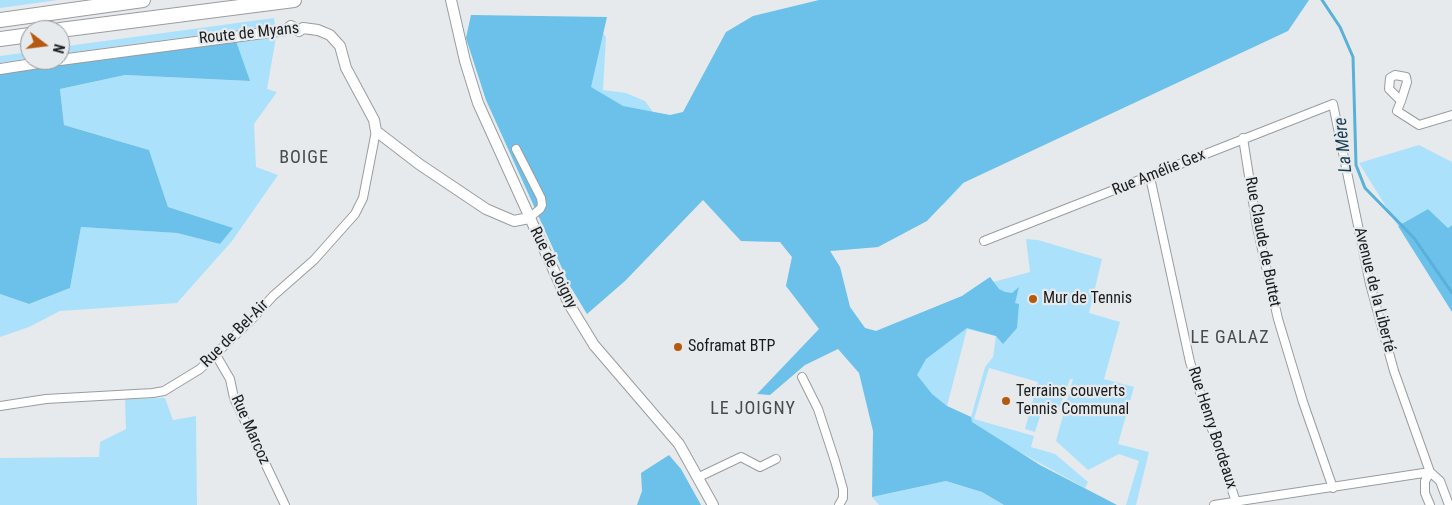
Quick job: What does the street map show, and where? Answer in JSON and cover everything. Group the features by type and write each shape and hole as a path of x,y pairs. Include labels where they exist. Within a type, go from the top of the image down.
{"highway":[{"path":"0,20 143,0"},
{"path":"70,29 294,0"},
{"path":"0,39 20,36"}],"street":[{"name":"Rue de Joigny","path":"451,0 465,62 478,103 569,304 594,345 679,444 713,505"},
{"name":"Route de Myans","path":"70,59 286,30 291,26 299,31 303,28 318,30 330,35 340,46 346,68 374,120 376,131"},
{"name":"Route de Myans","path":"0,69 20,66"},
{"path":"1400,101 1397,111 1419,125 1452,115"},
{"name":"Rue Amélie Gex","path":"984,241 1333,104"},
{"name":"Avenue de la Liberté","path":"1333,104 1370,284 1394,371 1430,472 1440,481 1449,505"},
{"path":"376,131 419,164 486,209 514,221 529,218 542,205 541,198 516,149"},
{"name":"Rue de Bel-Air","path":"0,406 46,399 164,391 200,369 273,296 314,260 355,214 363,198 376,131"},
{"name":"Rue Claude de Buttet","path":"1243,138 1257,227 1278,319 1303,402 1333,488"},
{"name":"Rue Henry Bordeaux","path":"1150,177 1190,362 1236,502"},
{"name":"Rue Marcoz","path":"216,355 230,379 234,398 285,505"},
{"path":"802,377 818,409 838,470 843,498 839,505"},
{"path":"699,477 741,457 760,467 776,458"},
{"path":"1214,505 1430,472"},
{"name":"Avenue de la Liberté","path":"1430,472 1425,481 1425,493 1430,505"}],"shaded area":[{"path":"0,0 58,0 0,8"},
{"path":"819,0 1309,0 1288,31 963,183 927,221 878,247 830,251 840,267 850,307 865,328 876,331 962,296 990,277 999,289 1005,292 1012,293 1019,287 1015,303 1019,304 1017,328 1003,344 996,336 967,328 926,359 917,375 932,394 947,406 971,417 972,422 1040,465 1117,505 1004,505 982,492 946,481 872,497 873,431 859,373 838,349 805,365 770,395 757,394 819,329 786,286 792,257 780,242 741,241 703,200 625,281 587,314 570,286 486,100 466,38 471,15 607,17 591,87 623,106 670,115 683,112 726,32 753,16"},
{"path":"1136,0 944,204 878,247 830,251 840,267 850,307 865,328 876,331 962,296 990,277 993,282 1030,272 1026,239 1038,240 1102,259 1089,313 1120,322 1104,379 1134,387 1118,444 1149,452 1136,505 1126,505 1139,461 1119,454 1088,470 1056,441 1073,379 1070,379 1057,414 1042,410 1035,432 1025,429 1038,382 989,368 974,419 1034,436 1031,447 1055,454 1088,482 1085,488 869,369 786,286 792,257 780,242 741,241 677,171 486,100 466,38 471,15 594,23 606,37 603,90 626,93 645,101 661,123","holes":["967,329 996,336 993,357 985,367 971,417 947,406"]},
{"path":"274,18 275,25 70,53 70,46"},
{"path":"276,37 267,89 277,92 254,124 256,167 278,175 232,241 177,303 60,311 29,327 0,337 0,294 29,304 70,288 81,227 177,233 220,244 232,228 168,207 149,150 64,125 60,89 125,75 249,81 236,41"},
{"path":"236,41 250,81 125,75 60,89 64,125 149,150 168,207 233,228 220,244 177,233 81,227 70,288 29,304 0,294 0,74 22,70 70,70 70,62"},
{"path":"20,53 20,60 0,63 0,56"},
{"path":"1419,145 1452,162 1452,225 1448,228 1428,209 1398,226 1359,163"},
{"path":"1428,209 1448,228 1452,225 1452,312 1398,226"},
{"path":"165,398 173,420 196,416 197,505 0,505 0,458 99,457 100,442 126,429 125,399"},
{"path":"669,455 681,469 701,505 637,505 642,491 641,473"},
{"path":"946,481 982,492 1004,505 879,505 872,497"}],"waterway":[{"name":"La Mère","path":"1322,0 1340,27 1353,57 1356,165 1365,188 1414,238 1452,293"}],"place":[{"name":"Mur de Tennis","path":"1033,299"},
{"name":"Soframat BTP","path":"678,347"},
{"name":"Terrains couverts Tennis Communal","path":"1006,401"}],"district":[{"name":"BOIGE","path":"304,158"},
{"name":"LE GALAZ","path":"1230,338"},
{"name":"LE JOIGNY","path":"753,409"}]}
